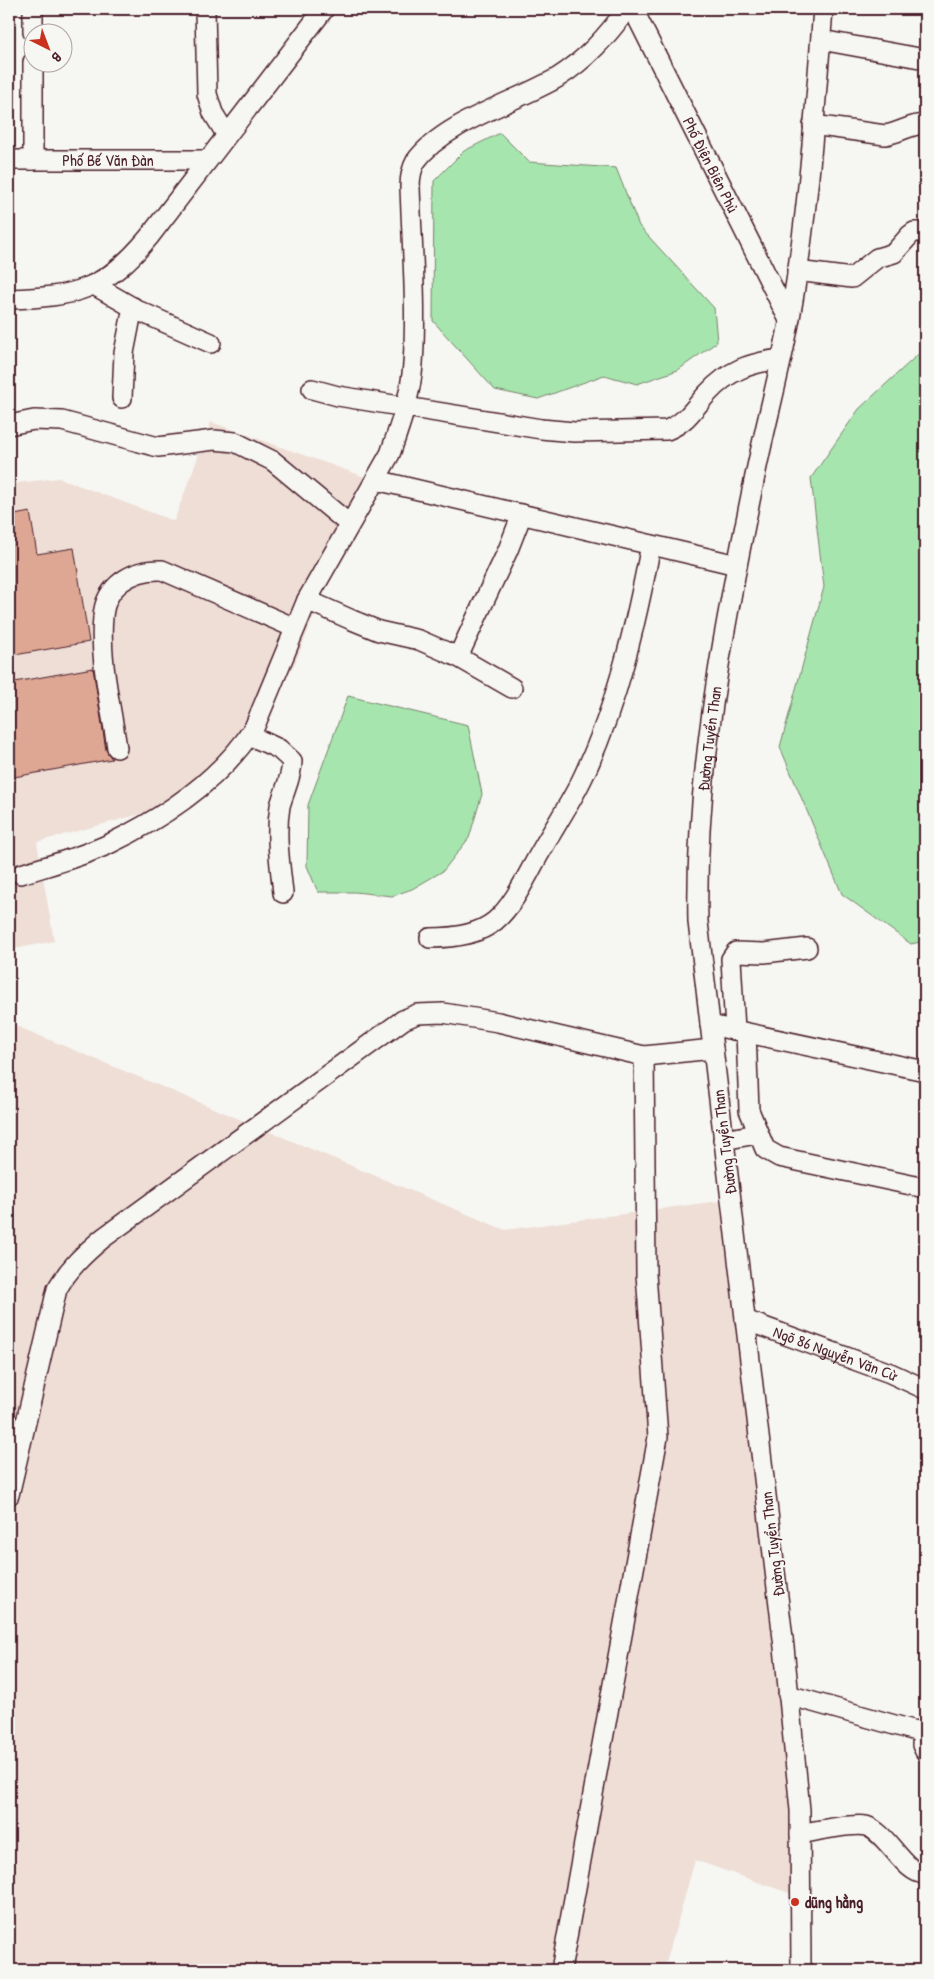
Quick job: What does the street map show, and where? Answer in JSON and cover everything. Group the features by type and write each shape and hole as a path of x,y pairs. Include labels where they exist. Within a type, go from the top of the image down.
{"street":[{"path":"33,9 33,22"},
{"path":"205,9 207,94 213,113 226,134"},
{"path":"9,299 48,297 82,291 130,260 324,9"},
{"path":"21,874 108,844 157,818 188,797 225,766 249,735 307,600 390,454 405,407 413,365 410,187 415,163 438,141 475,117 557,78 585,58 609,34 627,9"},
{"name":"Phố Điện Biên Phủ","path":"633,9 790,320"},
{"name":"Đường Tuyển Than","path":"801,1970 800,1810 723,1140 706,1050 710,1025 698,922 699,812 712,700 738,565 790,320 805,212 823,9"},
{"path":"821,40 925,59"},
{"path":"33,72 33,160"},
{"path":"813,125 885,136 897,134 909,126 925,124"},
{"name":"Phố Bế Văn Đàn","path":"9,160 206,160"},
{"path":"797,271 852,278 877,258 894,253 914,232 925,232"},
{"path":"94,285 133,307 210,343"},
{"path":"122,398 124,353 133,307"},
{"path":"312,390 338,396 541,429 574,432 667,430 680,425 707,394 742,366 781,359"},
{"path":"9,425 34,420 62,421 158,447 214,440 235,442 273,461 349,524"},
{"path":"376,480 738,565"},
{"path":"458,657 508,550 522,514"},
{"path":"430,938 466,934 482,929 495,920 526,878 584,776 602,732 620,678 640,603 651,545"},
{"path":"117,748 105,664 103,616 110,596 123,580 145,570 162,570 295,628"},
{"path":"307,600 360,624 419,640 458,657 512,688"},
{"path":"249,735 279,749 292,761 292,769 281,805 278,827 283,893"},
{"path":"807,948 764,953 736,952 731,959 749,1110 757,1134 765,1149 779,1157 925,1188"},
{"path":"9,1495 56,1290 66,1273 80,1257 103,1238 396,1025 417,1014 443,1012 498,1022 644,1056 706,1050"},
{"path":"710,1025 925,1071"},
{"path":"561,1970 658,1437 646,1274 644,1056"},
{"path":"723,1140 757,1134"},
{"name":"Ngõ 86 Nguyễn Văn Cừ","path":"745,1320 890,1373 925,1389"},
{"path":"788,1695 925,1737"},
{"path":"800,1834 830,1828 866,1826 884,1839 914,1870 925,1874"}],"shaded area":[{"path":"211,422 379,482 330,575 295,663 239,744 170,806 37,842 54,941 9,950 9,484 59,478 174,521"},
{"path":"9,1023 505,1230 719,1201 740,1321 797,1811 797,1896 695,1860 664,1970 9,1970"}],"green space":[{"path":"500,133 529,162 616,168 639,226 714,308 717,342 678,370 637,384 604,375 538,399 495,390 433,321 434,181 464,151"},
{"path":"925,348 925,941 911,944 842,894 780,747 824,587 811,478 859,409"},
{"path":"348,696 468,725 482,794 469,838 443,871 412,889 392,896 355,892 318,892 307,866 308,805"}],"building":[{"path":"30,512 37,554 74,548 89,642 9,656 9,516"},
{"path":"93,668 106,750 112,759 9,778 9,683"}],"place":[{"name":"dũng hằng","path":"795,1902"}]}
